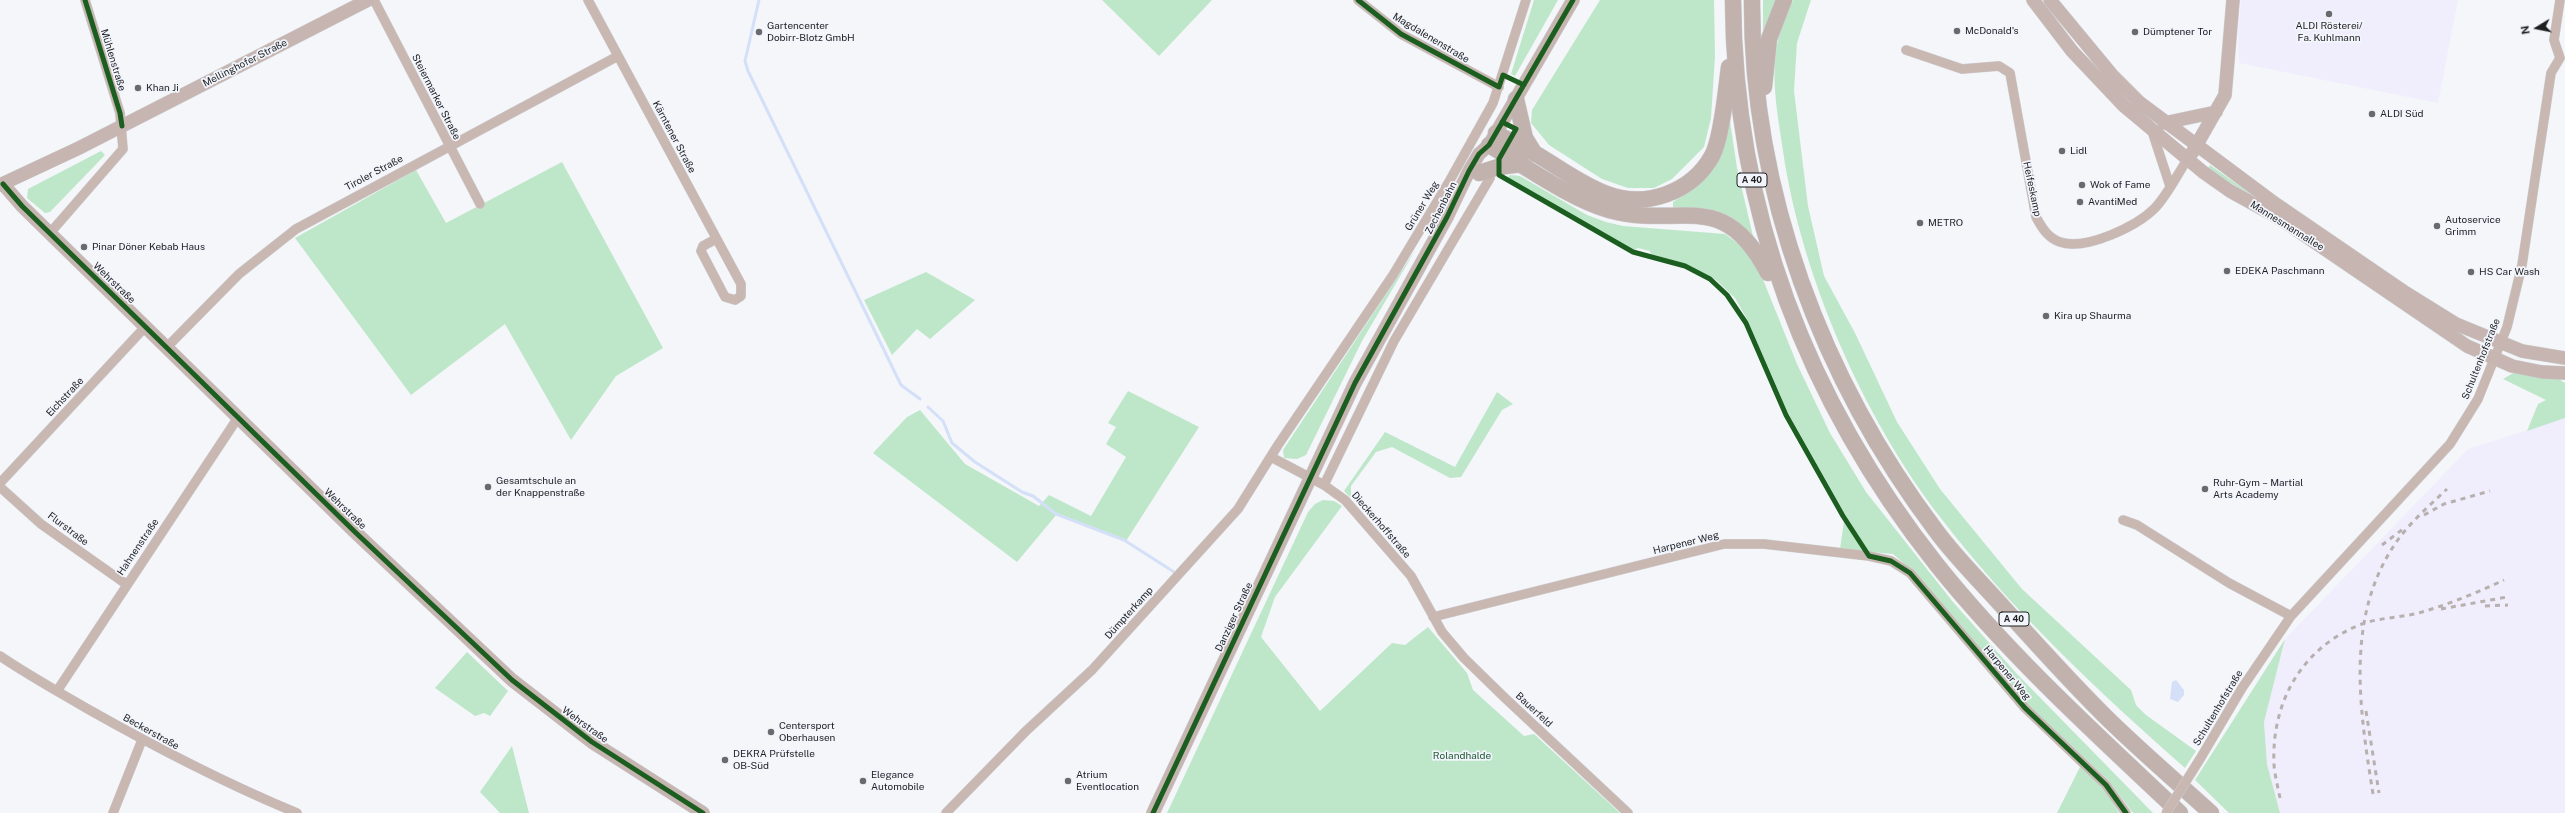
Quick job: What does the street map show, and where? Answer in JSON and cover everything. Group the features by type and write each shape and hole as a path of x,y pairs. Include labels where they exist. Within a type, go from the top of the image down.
{"highway":[{"name":"A 40","path":"1733,0 1733,32 1737,88 1752,183 1769,250 1795,324 1821,383 1855,447 1896,510 1938,566 2002,640 2180,813"},
{"name":"A 40","path":"1752,0 1753,54 1762,136 1796,266 1821,332 1851,398 1894,472 1938,534 2015,621 2110,721 2211,813"},
{"path":"1762,136 1765,71 1770,38 1784,0"},
{"path":"1492,139 1535,154 1582,183 1609,195 1636,200 1662,197 1682,188 1698,174 1713,155 1722,116 1733,32"},
{"path":"1516,100 1525,138 1535,154"},
{"path":"1492,139 1522,164 1589,203 1610,210 1632,214 1708,217 1726,223 1746,238 1758,254 1795,324"},
{"path":"1484,176 1498,167 1522,164"}],"main road":[{"name":"Mellinghofer Straße","path":"2,185 122,126 368,0"},
{"name":"Zechenbahn","path":"1333,429 1370,354 1447,217 1469,171 1479,154 1492,139 1516,100 1573,0"},
{"name":"Mannesmannallee","path":"2033,0 2086,68 2152,131 2187,160 2230,191 2278,218 2452,337 2512,366 2542,372 2565,373"},
{"name":"Mannesmannallee","path":"2050,0 2112,76 2164,123 2406,293 2456,324 2501,344 2546,357 2565,358"},
{"name":"Heifeskamp","path":"2187,160 2225,95 2229,76 2233,0"},
{"path":"2164,123 2216,112"},
{"name":"Zechenbahn","path":"1447,217 1484,176 1486,159 1492,139"},
{"name":"Wehrstraße","path":"2,185 238,416 512,680 592,742 703,813"},
{"name":"Danziger Straße","path":"1153,813 1333,429"}],"street":[{"name":"Mühlenstraße","path":"85,0 120,113 122,126"},
{"name":"Steiermarker Straße","path":"374,0 480,204"},
{"name":"Kärntener Straße","path":"588,0 741,284 742,290 740,297 732,300 725,297 701,251 703,246 716,239"},
{"name":"Magdalenenstraße","path":"1358,0 1401,34 1499,87"},
{"name":"Grüner Weg","path":"1304,407 1393,276 1461,161 1493,103 1526,0"},
{"name":"Schultenhofstraße","path":"2166,813 2242,688 2291,616 2450,444 2478,399 2509,322 2522,265 2551,73 2562,57 2554,40 2560,0"},
{"name":"Heifeskamp","path":"1906,50 1962,69 1999,66 2010,73 2036,217 2043,230 2052,238 2074,245 2089,242 2132,225 2155,207 2187,160"},
{"name":"Tiroler Straße","path":"167,347 240,274 285,236 314,218 449,145 618,56"},
{"path":"50,233 122,152 124,146 122,126"},
{"path":"2152,131 2170,186"},
{"name":"Zechenbahn","path":"1324,485 1345,439 1394,341 1484,176"},
{"name":"Eichstraße","path":"0,483 146,326"},
{"name":"Dümpterkamp","path":"946,813 1026,731 1092,670 1225,525 1238,509 1304,407"},
{"name":"Hahnenstraße","path":"57,691 238,416"},
{"name":"Dieckerhoffstraße","path":"1271,457 1324,485 1345,500 1411,576 1433,616"},
{"name":"Flurstraße","path":"0,487 41,524 126,584"},
{"path":"2123,520 2137,526 2229,583 2291,616"},
{"name":"Harpener Weg","path":"1433,616 1724,544 1764,544 1869,556 1891,560 1910,573 2025,708 2106,785 2126,813"},
{"name":"Bauerfeld","path":"1433,616 1442,632 1483,677 1628,813"},
{"name":"Beckerstraße","path":"0,656 142,740 217,779 297,813"},
{"path":"113,813 142,740"}],"shaded area":[{"path":"2241,0 2458,0 2438,103 2239,63 2238,31"},
{"path":"2565,418 2565,813 2280,813 2267,764 2264,722 2285,639 2468,449"}],"green space":[{"path":"1102,0 1212,0 1159,56"},
{"path":"1534,0 1558,0 1515,76 1511,74"},
{"path":"1600,0 1714,0 1715,56 1711,118 1704,147 1672,179 1654,188 1628,188 1602,179 1549,145 1531,123 1532,110"},
{"path":"1763,0 1776,0 1763,33"},
{"path":"1793,0 1811,0 1797,43 1794,91 1808,206 1824,276 1855,333 1897,422 1940,489 2022,589 2131,690 2136,705 2146,715 2196,751 2185,768 2088,679 1996,585 1940,517 1912,478 1861,390 1839,343 1820,295 1804,246 1792,198 1783,151 1775,92 1775,56 1778,37 1784,19"},
{"path":"1729,114 1737,168 1753,236 1744,229 1716,215 1696,209 1673,207 1673,202 1699,184 1713,166 1718,156"},
{"path":"101,151 105,155 50,212 45,213 27,198 28,189"},
{"path":"562,162 663,348 616,376 571,440 505,324 411,395 295,238 416,170 446,223"},
{"path":"2210,165 2257,198 2257,199 2208,169"},
{"path":"1510,175 1520,176 1587,215 1606,222 1623,226 1725,234 1744,248 1762,277 1797,364 1830,433 1866,492 1953,602 2017,674 2153,813 2133,813 2109,781 2028,705 1914,572 1893,554 1840,549 1845,514 1788,413 1748,321 1735,298 1716,280 1688,265 1651,254 1650,251 1638,248 1634,250 1601,233 1507,178"},
{"path":"1416,249 1362,341 1306,455 1297,459 1284,458 1283,450"},
{"path":"926,272 975,300 930,339 917,329 892,355 864,300"},
{"path":"2515,372 2559,379 2565,383 2565,418 2527,431 2538,404 2546,400 2503,379"},
{"path":"1128,391 1199,427 1126,541 1057,514 1017,562 873,453 907,417 920,410 965,464 1039,506 1049,495 1091,516 1126,457 1106,444 1116,427 1108,423"},
{"path":"1497,392 1513,404 1502,410 1461,477 1450,478 1392,447 1376,452 1351,486 1351,498 1344,491 1385,432 1455,467"},
{"name":"Rolandhalde","path":"1323,500 1334,501 1342,506 1275,597 1261,637 1320,711 1392,643 1405,645 1428,627 1467,673 1473,690 1524,736 1534,734 1620,813 1167,813 1308,512 1315,504"},
{"path":"2285,639 2264,722 2267,764 2280,813 2229,813 2195,780"},
{"path":"467,652 508,691 490,716 484,713 475,716 435,688"},
{"path":"512,746 529,813 500,813 480,792"},
{"path":"2081,765 2107,793 2119,813 2057,813"}],"water":[{"path":"2176,680 2184,690 2184,695 2178,702 2170,699 2172,682"}],"waterway":[{"path":"759,0 745,61 748,71 901,385 920,399"},
{"path":"928,407 943,421 952,443 975,462 1022,492 1033,496 1056,514 1124,540 1174,572"}],"railway":[{"path":"2373,794 2364,731 2360,668 2362,636 2368,605 2378,575 2393,547 2411,524 2447,489"},
{"path":"2424,515 2444,504 2490,491"},
{"path":"2382,545 2403,529"},
{"path":"2280,798 2274,765 2274,742 2278,720 2285,699 2294,680 2307,662 2323,647 2341,634 2362,624 2432,609 2464,598 2504,580"},
{"path":"2441,609 2507,597"},
{"path":"2485,606 2508,605"},
{"path":"2366,711 2379,793"}],"cycle path":[{"path":"85,0 120,113 122,126"},
{"path":"1358,0 1401,34 1499,87 1503,75 1524,85"},
{"path":"1153,813 1355,383 1447,217 1469,171 1479,154 1489,145 1573,0"},
{"path":"1502,122 1516,129 1499,159 1499,175 1633,252 1685,266 1710,279 1727,295 1746,323 1786,415 1843,516 1869,556 1891,561 1910,573 2025,708 2106,785 2126,813"},
{"path":"3,184 22,206 355,532 512,680 592,742 703,813"}],"place":[{"name":"ALDI Rösterei/ Fa. Kuhlmann","path":"2329,14"},
{"name":"McDonald's","path":"1957,31"},
{"name":"Gartencenter Dobirr-Blotz GmbH","path":"759,32"},
{"name":"Dümptener Tor","path":"2135,32"},
{"name":"Khan Ji","path":"138,88"},
{"name":"ALDI Süd","path":"2372,114"},
{"name":"Lidl","path":"2062,151"},
{"name":"Wok of Fame","path":"2082,185"},
{"name":"AvantiMed","path":"2080,202"},
{"name":"METRO","path":"1920,223"},
{"name":"Autoservice Grimm","path":"2437,226"},
{"name":"Pinar Döner Kebab Haus","path":"84,247"},
{"name":"EDEKA Paschmann","path":"2227,271"},
{"name":"HS Car Wash","path":"2471,272"},
{"name":"Kira up Shaurma","path":"2046,316"},
{"name":"Gesamtschule an der Knappenstraße","path":"488,487"},
{"name":"Ruhr-Gym – Martial Arts Academy","path":"2205,489"},
{"name":"Centersport Oberhausen","path":"771,732"},
{"name":"DEKRA Prüfstelle OB-Süd","path":"725,760"},
{"name":"Elegance Automobile","path":"863,781"},
{"name":"Atrium Eventlocation","path":"1068,781"}]}
